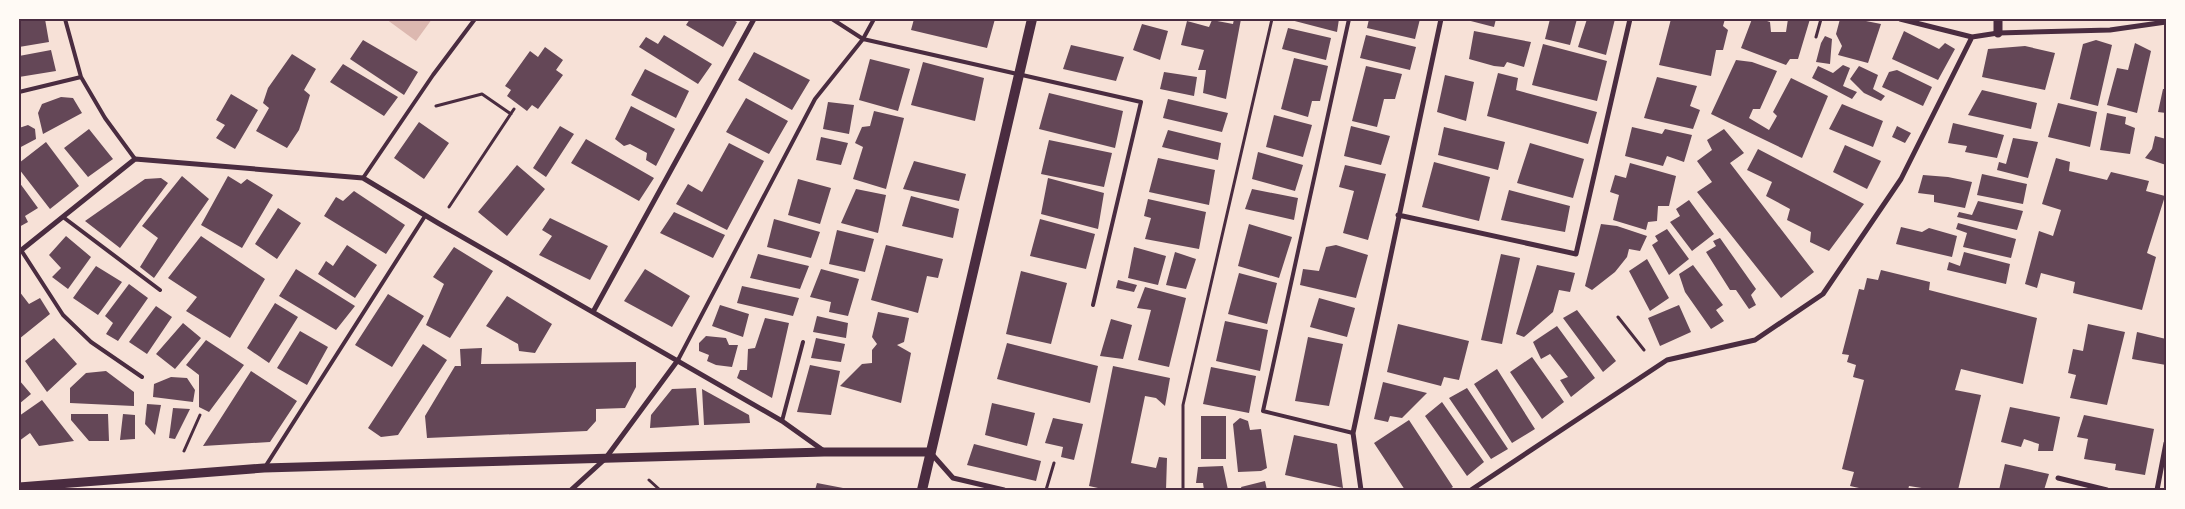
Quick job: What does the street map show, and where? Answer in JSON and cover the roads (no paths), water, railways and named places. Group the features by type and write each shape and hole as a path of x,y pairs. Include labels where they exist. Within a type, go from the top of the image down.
{"main road":[{"path":"922,490 1032,19"}],"street":[{"path":"593,312 754,19"},
{"path":"1361,490 1352,433 1441,19"},
{"path":"1398,215 1576,254 1630,19"},
{"path":"1900,19 1972,37 1998,33 2110,30 2166,22"},
{"path":"1998,19 1998,33"},
{"path":"1471,490 1667,360 1755,340 1823,294 1901,180 1972,37"},
{"path":"20,251 135,158 363,178 425,216 782,421 824,452"},
{"path":"572,490 605,459 678,360"},
{"path":"2157,490 2166,442"},
{"path":"19,487 264,468 824,452 930,452 953,478 1004,490"},
{"path":"2058,478 2107,490"}],"lane":[{"path":"65,19 81,77 105,118 135,158"},
{"path":"363,178 475,19"},
{"path":"832,19 863,38 1141,102 1093,305"},
{"path":"678,360 815,98 863,38 874,19"},
{"path":"1349,19 1263,411 1352,433"},
{"path":"19,92 81,77"},
{"path":"264,468 425,216"},
{"path":"63,217 160,290"},
{"path":"20,251 63,315 91,342 142,377"},
{"path":"782,421 803,342"}]}
